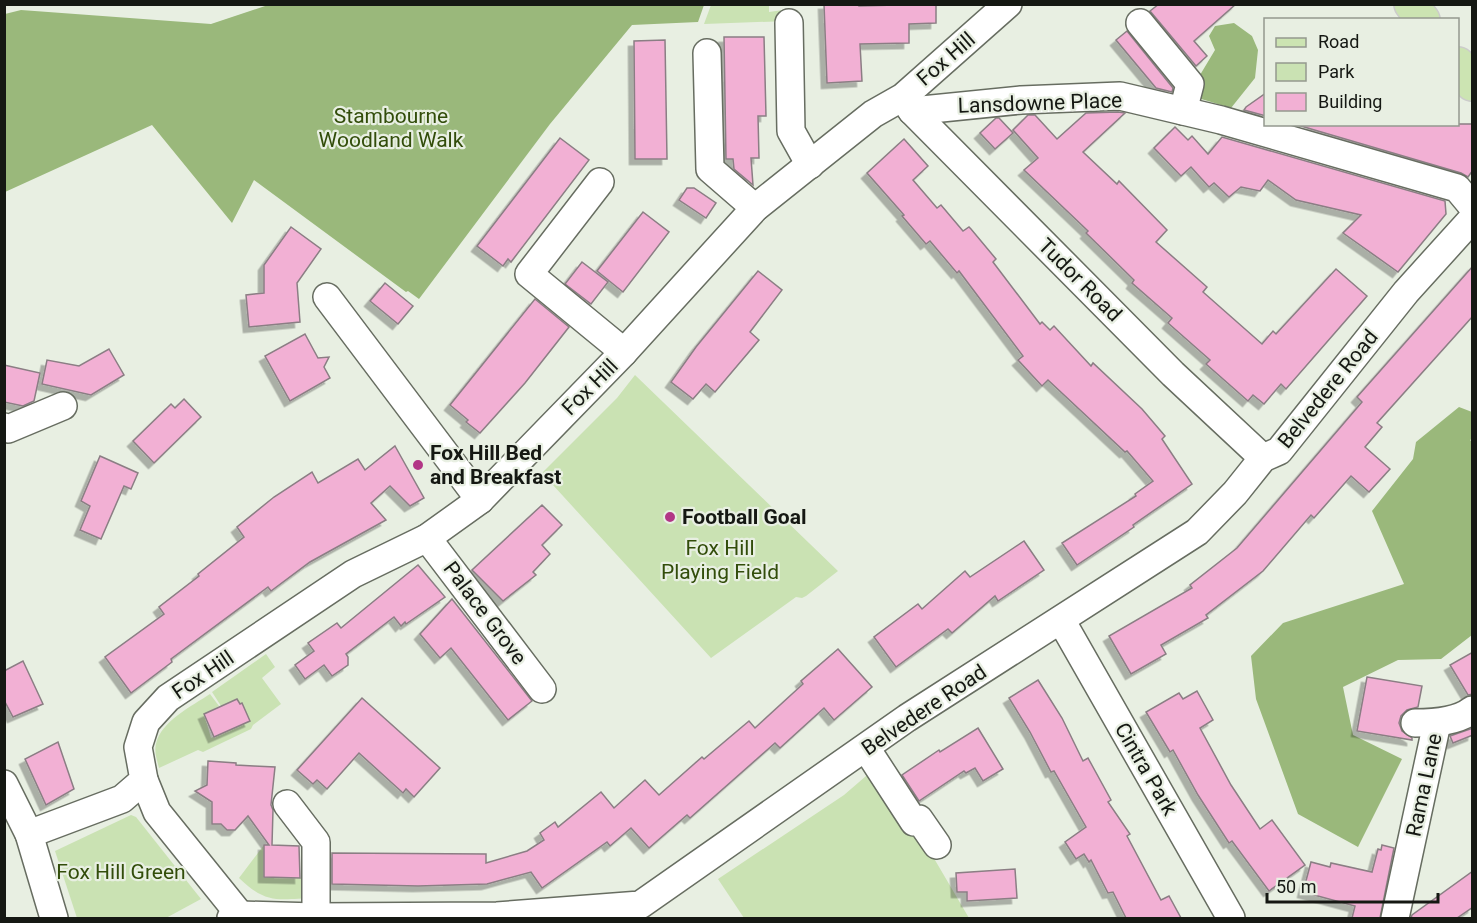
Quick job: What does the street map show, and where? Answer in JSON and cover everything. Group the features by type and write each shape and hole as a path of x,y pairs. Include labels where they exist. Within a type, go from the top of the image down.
{"main road":[{"path":"1411,4 1422,18"},
{"path":"1459,63 1473,84"}],"street":[{"name":"Fox Hill","path":"144,780 138,747 146,722 168,698 353,574 427,538 480,500 624,352 755,208 873,114 907,104 1008,4"},
{"path":"789,23 791,131 810,165"},
{"path":"1140,23 1190,84 1183,111"},
{"path":"707,53 710,169 755,208"},
{"name":"Lansdowne Place","path":"907,104 1120,96 1183,111 1457,188 1472,205"},
{"name":"Tudor Road","path":"907,104 1173,374 1263,458"},
{"path":"600,182 530,274 624,352"},
{"name":"Belvedere Road","path":"144,780 157,812 235,916 498,917 643,912 907,718 1197,532 1235,493 1263,458 1279,451 1406,292 1473,219"},
{"path":"327,297 480,500"},
{"path":"4,427 8,429 63,406"},
{"name":"Palace Grove","path":"427,538 542,688"},
{"name":"Cintra Park","path":"1061,620 1231,918"},
{"name":"Rama Lane","path":"1395,918 1426,723 1473,710"},
{"path":"866,748 914,822 920,819 937,845"},
{"path":"29,834 122,798 144,780"},
{"path":"4,784 29,834 54,918"},
{"path":"287,804 316,842 325,918"}],"green space":[{"name":"Stambourne Woodland Walk","path":"271,4 704,5 698,22 632,25 550,124 419,299 408,291 406,292 254,180 232,223 152,125 5,192 5,14 21,10 211,24"},
{"path":"711,5 769,5 769,12 790,9 787,21 704,24"},
{"path":"1234,23 1252,36 1258,50 1255,78 1231,108 1198,98 1197,80 1215,50 1209,36 1215,26"},
{"name":"Fox Hill Playing Field","path":"635,375 838,571 806,596 796,597 711,658 542,473 617,398"},
{"path":"1459,407 1472,412 1472,439 1470,440 1472,442 1472,635 1441,659 1398,660 1343,687 1353,735 1402,759 1358,847 1298,814 1256,699 1251,656 1283,623 1404,584 1372,511 1413,459 1416,442"},
{"path":"266,654 275,667 262,678 281,704 251,729 203,752 198,750 159,768 155,747 164,728 178,715 210,694 219,706 204,714 211,738 250,721 242,703 240,704 237,699 221,706 212,692"},
{"path":"873,770 915,826 969,918 744,918 718,879 844,795"},
{"name":"Fox Hill Green","path":"131,815 136,817 201,899 166,918 77,918 55,851"},
{"path":"264,845 264,877 315,878 315,898 282,899 266,896 257,893 239,878"}],"building":[{"path":"824,4 859,4 859,6 936,4 936,23 909,24 909,43 860,44 862,81 827,83"},
{"path":"1159,4 1236,4 1194,41 1207,56 1196,66 1150,11"},
{"path":"1127,31 1173,88 1172,92 1156,88 1116,40"},
{"path":"724,37 764,37 766,116 758,116 759,158 751,158 753,185 734,169 733,159 726,159"},
{"path":"665,40 667,159 635,159 634,41"},
{"path":"1264,94 1264,115 1244,110"},
{"path":"1086,113 1125,113 1083,152 1117,184 1119,181 1167,230 1156,242 1207,287 1203,292 1262,344 1273,331 1276,334 1336,269 1367,296 1286,389 1281,384 1264,404 1253,395 1248,401 1206,364 1210,360 1168,323 1172,318 1132,283 1134,280 1086,233 1088,231 1024,170 1038,158 1013,130 1028,115 1035,115 1057,139"},
{"path":"996,118 999,118 1013,133 995,149 980,133"},
{"path":"1459,124 1473,124 1473,170 1468,177 1301,126 1459,126"},
{"path":"1175,127 1188,140 1192,136 1208,154 1222,137 1445,201 1446,214 1398,272 1343,233 1361,215 1296,200 1268,180 1260,191 1241,187 1229,197 1214,183 1209,187 1191,167 1181,176 1154,148"},
{"path":"560,138 589,160 511,262 508,259 503,266 477,246"},
{"path":"904,139 928,166 913,180 937,208 941,205 963,231 969,227 971,229 996,259 993,262 1040,324 1042,322 1050,330 1054,326 1091,366 1093,363 1142,409 1165,436 1162,439 1192,484 1077,565 1062,543 1136,496 1135,494 1153,481 1127,451 1125,452 1048,380 1042,386 1018,360 1023,356 959,271 957,273 930,241 926,244 867,173"},
{"path":"687,188 694,188 716,203 706,218 679,200"},
{"path":"643,212 669,232 623,292 597,271"},
{"path":"291,227 321,249 297,283 300,322 249,327 246,295 264,293 264,265"},
{"path":"582,262 608,282 591,304 565,284"},
{"path":"1473,266 1473,316 1377,423 1382,427 1365,447 1390,469 1369,492 1351,476 1314,518 1311,515 1263,571 1206,615 1208,618 1161,645 1166,654 1131,674 1109,636 1192,588 1190,585 1237,548 1362,402 1357,397"},
{"path":"758,271 782,290 750,332 759,340 715,392 706,384 693,399 671,382 696,347"},
{"path":"385,283 413,306 398,324 370,301"},
{"path":"535,299 569,327 525,383 480,433 450,405"},
{"path":"305,334 318,358 329,357 324,367 330,378 290,401 265,356"},
{"path":"109,349 124,375 91,395 42,384 47,360 79,366"},
{"path":"4,365 40,373 34,401 23,406 4,402"},
{"path":"184,399 201,417 154,463 133,441 171,404 175,408"},
{"path":"395,446 424,498 410,506 390,486 371,503 386,520 310,562 271,591 268,587 171,659 172,662 131,693 105,657 164,614 159,607 244,537 237,527 274,497 312,472 318,483 358,459 365,470"},
{"path":"100,456 138,473 131,489 124,486 101,539 80,530 90,506 81,501"},
{"path":"542,505 562,525 542,545 550,554 533,572 536,575 503,601 472,570"},
{"path":"1024,541 1044,570 998,601 995,596 952,633 948,629 896,667 874,637 918,604 922,609 965,571 970,577"},
{"path":"418,565 445,597 401,626 394,617 346,654 348,665 332,676 324,665 305,679 295,665 314,651 308,643 337,623 341,628"},
{"path":"452,599 532,701 508,720 451,648 440,658 420,634"},
{"path":"838,649 872,687 834,720 824,708 780,748 775,743 690,818 687,815 649,848 631,828 610,846 607,842 542,888 531,872 487,884 418,886 332,884 332,853 486,854 486,863 527,851 544,840 540,833 555,822 558,827 601,792 614,808 645,780 659,795 702,757 704,759 749,721 755,728 803,684 801,681"},
{"path":"1473,652 1473,694 1468,695 1450,665"},
{"path":"23,661 43,704 13,717 4,700 4,671"},
{"path":"1367,677 1422,686 1418,707 1407,710 1401,716 1399,723 1402,731 1412,740 1357,731"},
{"path":"1038,680 1062,718 1083,761 1088,758 1111,800 1108,802 1130,834 1127,836 1161,900 1169,896 1181,918 1126,918 1113,892 1108,893 1091,860 1089,862 1084,854 1076,859 1065,842 1086,827 1054,771 1051,772 1009,698"},
{"path":"1197,691 1213,720 1200,728 1231,785 1260,829 1272,820 1305,865 1269,891 1232,841 1229,843 1173,750 1170,752 1146,712 1179,693 1183,699"},
{"path":"362,698 440,768 414,797 406,789 403,793 359,753 327,789 317,780 313,784 297,770"},
{"path":"237,699 240,704 242,703 250,721 214,737 204,714"},
{"path":"978,728 1003,769 983,781 975,768 966,773 964,771 919,801 902,775 939,750 940,752"},
{"path":"1473,728 1473,735 1453,743 1450,736"},
{"path":"58,742 74,789 46,805 25,759"},
{"path":"208,761 275,767 271,805 273,810 272,845 299,846 300,878 264,877 264,845 269,845 248,816 235,830 227,830 221,824 212,824 212,802 195,791 207,785"},
{"path":"1382,845 1394,848 1380,918 1352,918 1355,906 1303,892 1311,862 1330,867 1331,863 1372,872 1378,849 1381,850"},
{"path":"1015,869 1017,898 967,901 967,892 957,892 956,873"},
{"path":"1473,871 1473,907 1457,918 1411,918 1412,915"}],"place":[{"name":"Fox Hill Bed and Breakfast","path":"418,465"},
{"name":"Football Goal","path":"670,517"}]}
